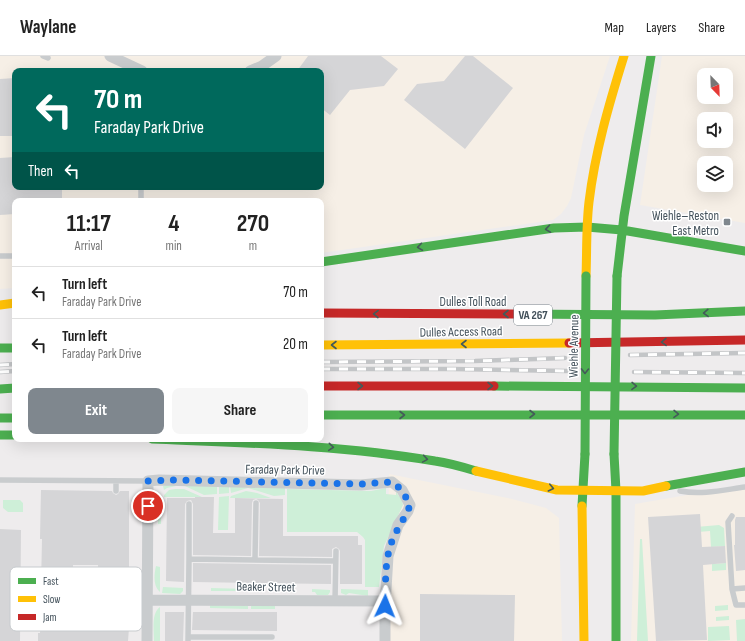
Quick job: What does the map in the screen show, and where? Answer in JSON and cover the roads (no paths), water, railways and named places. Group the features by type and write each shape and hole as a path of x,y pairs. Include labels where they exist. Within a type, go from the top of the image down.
{"main road":[{"name":"Wiehle Avenue","path":"584,641 582,491 585,454 587,227 594,168 608,111 624,56"},
{"path":"616,641 616,491 614,454 617,276 624,216 651,56"},
{"path":"624,216 635,219"},
{"path":"324,262 554,228 587,227 622,230 745,251"},
{"path":"0,305 12,303"},
{"name":"Dulles Toll Road","path":"324,313 655,314 745,311"},
{"name":"Dulles Access Road","path":"324,345 637,343 745,340"},
{"path":"0,348 12,348"},
{"path":"324,386 745,388"},
{"path":"0,389 12,388"},
{"path":"324,415 745,415"},
{"path":"0,418 12,418"},
{"path":"0,435 12,435"},
{"path":"228,442 358,450 436,461 557,490 643,491 745,472"}],"street":[{"path":"110,56 136,68"},
{"path":"257,68 276,56"},
{"name":"Faraday Park Drive","path":"148,481 173,480 361,484 392,482 402,490 410,505 408,511 398,526 388,556 385,601"},
{"path":"147,641 148,481"},
{"name":"Beaker Street","path":"147,603 189,599 385,601"},
{"path":"385,601 385,641"}],"lane":[{"path":"0,256 12,256"},
{"path":"0,480 148,481"},
{"path":"116,481 116,491"},
{"path":"658,487 693,493 745,487"},
{"path":"255,559 256,503"},
{"path":"189,504 188,639 272,637"},
{"path":"732,516 728,522 732,588 736,605 745,605"},
{"path":"335,601 336,551"},
{"path":"189,559 336,561"},
{"path":"732,588 745,588"},
{"path":"142,604 147,603"},
{"path":"142,624 147,624"}],"railway":[{"path":"630,355 745,353"},
{"path":"324,362 475,361 565,358"},
{"path":"0,365 12,364"},
{"path":"324,369 568,371"},
{"path":"0,372 12,371"},
{"path":"634,372 745,373"}],"place":[{"name":"Wiehle–Reston East Metro","path":"727,222"}]}
